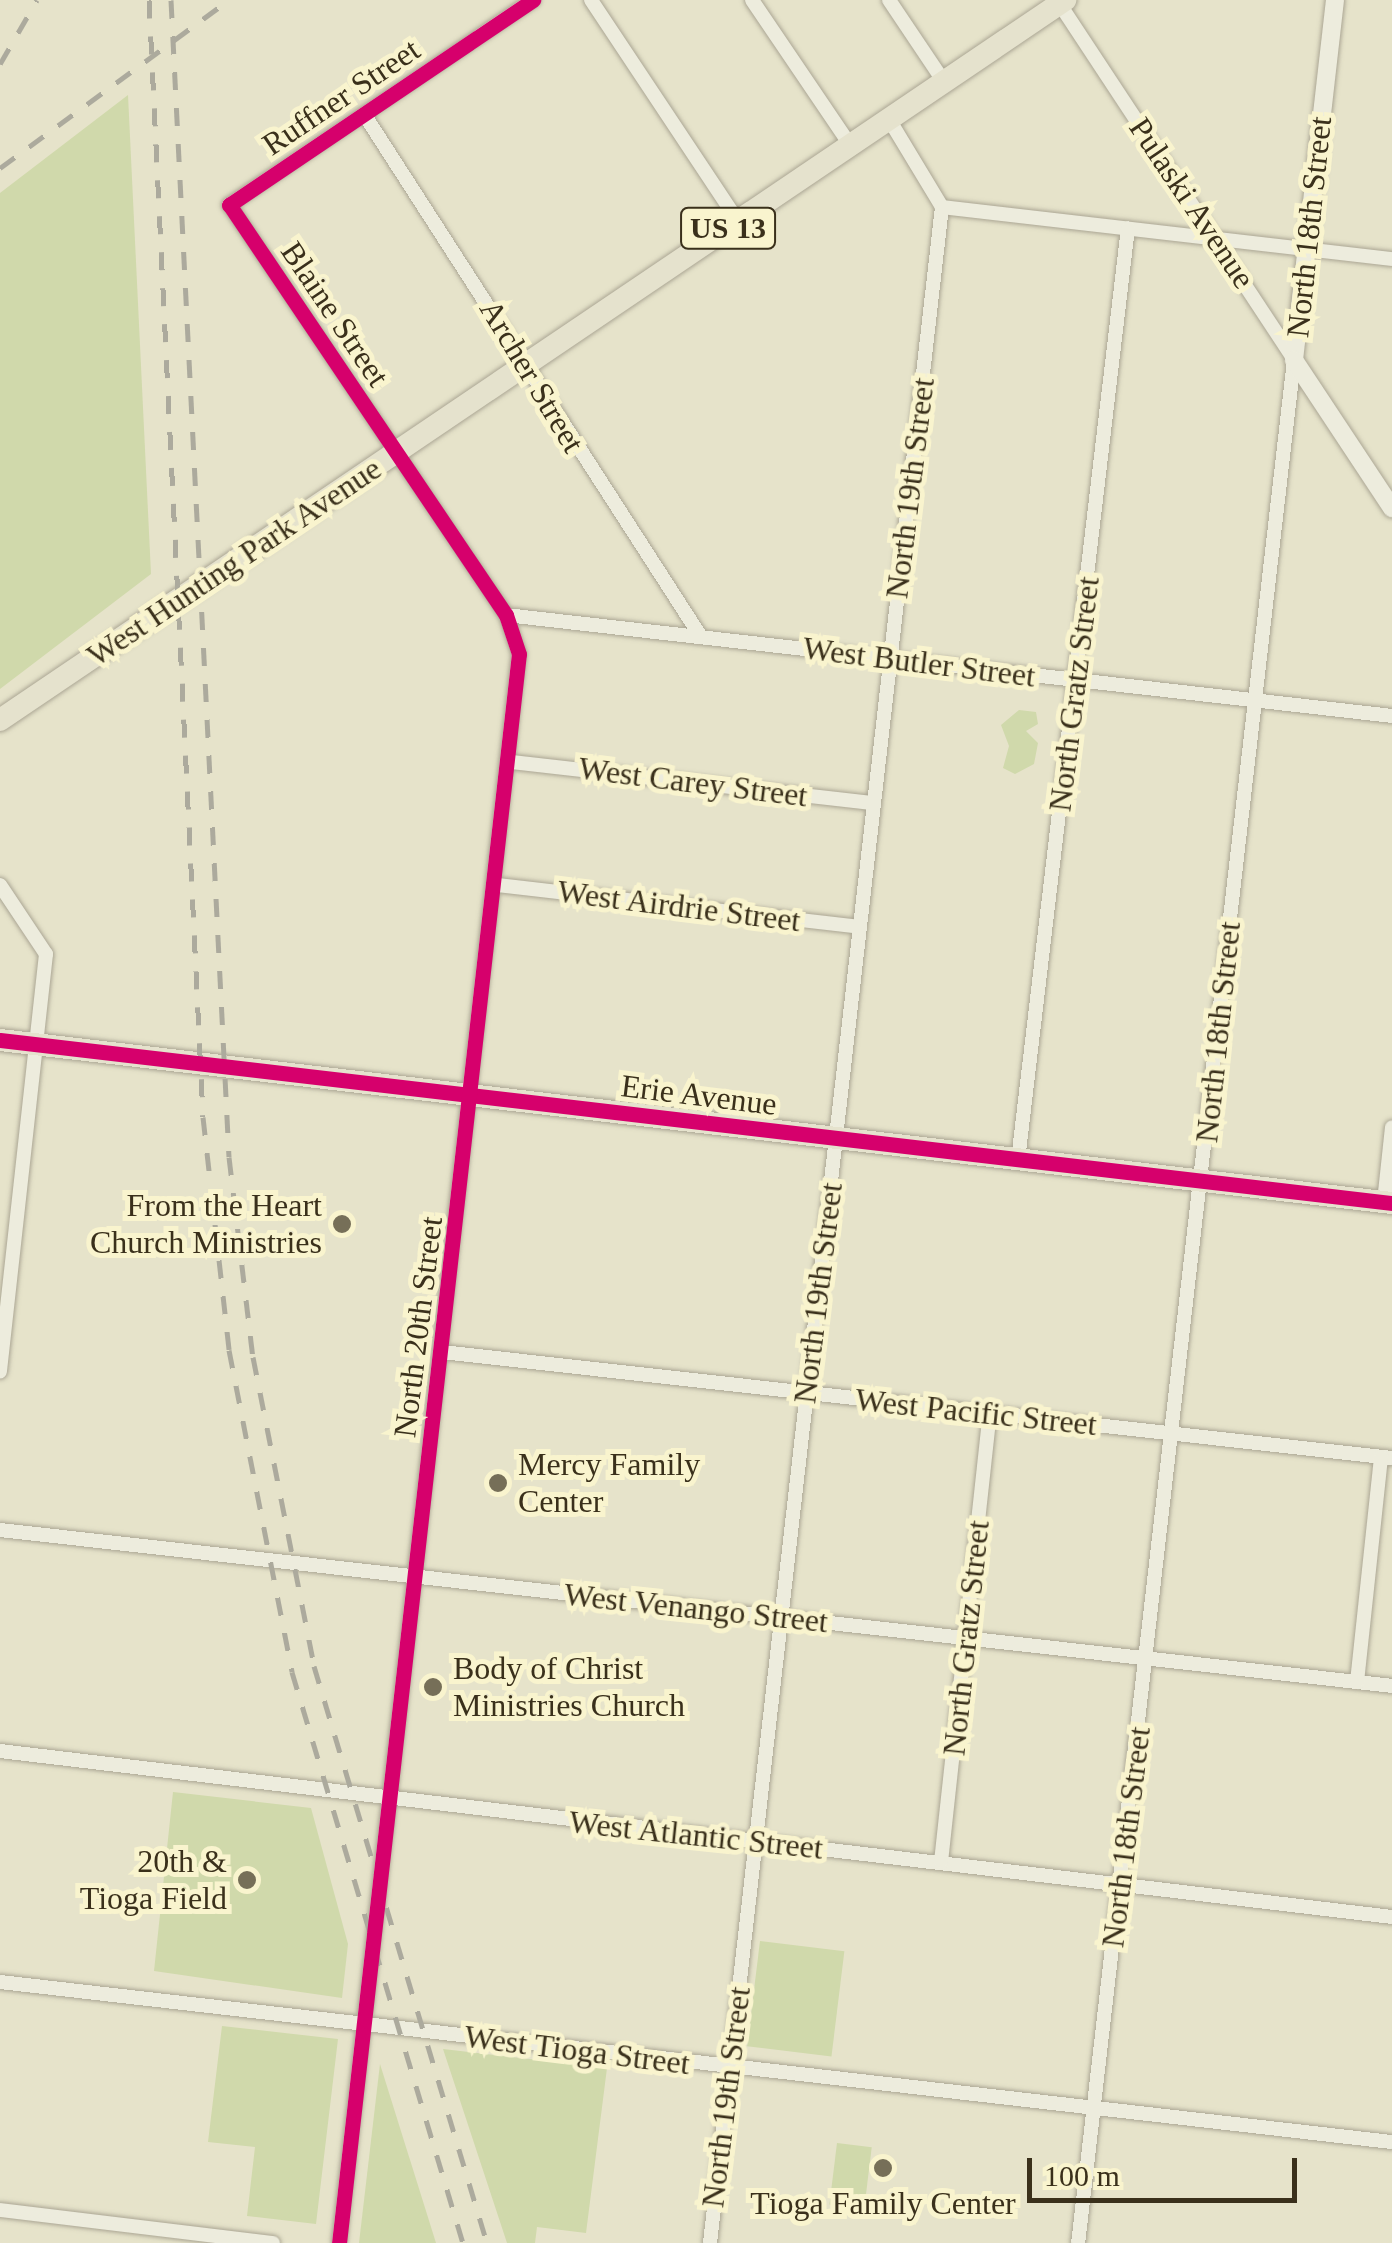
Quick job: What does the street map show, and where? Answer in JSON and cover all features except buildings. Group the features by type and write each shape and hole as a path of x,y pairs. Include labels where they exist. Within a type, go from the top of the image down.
{"main road":[{"name":"West Hunting Park Avenue","path":"0,720 1060,1"},
{"name":"Erie Avenue","path":"0,1040 1388,1202"}],"street":[{"name":"Ruffner Street","path":"229,205 533,0"},
{"path":"591,0 738,221"},
{"path":"752,0 850,145"},
{"path":"889,0 944,82"},
{"name":"North 18th Street","path":"1078,2243 1174,1434 1253,700 1335,0"},
{"name":"Pulaski Avenue","path":"1060,1 1392,508"},
{"name":"Archer Street","path":"364,114 701,637"},
{"path":"888,119 942,207 1392,258"},
{"name":"Blaine Street","path":"229,205 396,452"},
{"name":"North 19th Street","path":"710,2243 942,207"},
{"name":"North Gratz Street","path":"1018,1160 1128,228"},
{"name":"North 20th Street","path":"340,2243 512,762 520,654 506,616 396,452"},
{"name":"West Butler Street","path":"506,616 1392,716"},
{"name":"West Carey Street","path":"512,762 874,803"},
{"name":"West Airdrie Street","path":"498,884 860,927"},
{"path":"0,885 46,954 4,1297 0,1370"},
{"path":"1388,1202 1392,1128"},
{"name":"West Pacific Street","path":"442,1352 1386,1457"},
{"name":"North Gratz Street","path":"941,1862 990,1414"},
{"path":"1357,1682 1386,1457"},
{"name":"West Venango Street","path":"0,1530 1392,1686"},
{"name":"West Atlantic Street","path":"0,1751 391,1802 1392,1916"},
{"name":"West Tioga Street","path":"0,1982 1392,2142"},
{"path":"0,2210 273,2243"}],"green space":[{"path":"128,95 151,574 0,689 0,193"},
{"path":"1019,710 1036,712 1038,724 1026,731 1038,743 1034,764 1015,774 1003,768 1009,746 1001,725"},
{"name":"20th & Tioga Field","path":"173,1792 311,1808 348,1944 342,1998 154,1971"},
{"path":"760,1941 844,1951 831,2057 747,2046"},
{"path":"222,2026 338,2039 316,2224 247,2216 255,2147 208,2142"},
{"path":"443,2049 607,2068 586,2233 537,2227 535,2243 507,2243"},
{"path":"380,2064 436,2243 359,2243"},
{"path":"837,2143 872,2147 864,2209 829,2205"}],"railway":[{"path":"0,64 37,0"},
{"path":"149,0 203,1117 229,1350 292,1672 463,2243"},
{"path":"171,0 229,1157 253,1357 314,1666 487,2243"},
{"path":"0,168 229,0"}],"cycle path":[{"path":"339,2243 519,654 506,615 229,205 533,0"},
{"path":"0,1040 1392,1203"}],"place":[{"name":"From the Heart Church Ministries","path":"342,1224"},
{"name":"Mercy Family Center","path":"498,1483"},
{"name":"Body of Christ Ministries Church","path":"433,1687"},
{"name":"20th & Tioga Field","path":"247,1880"},
{"name":"Tioga Family Center","path":"883,2168"}]}
